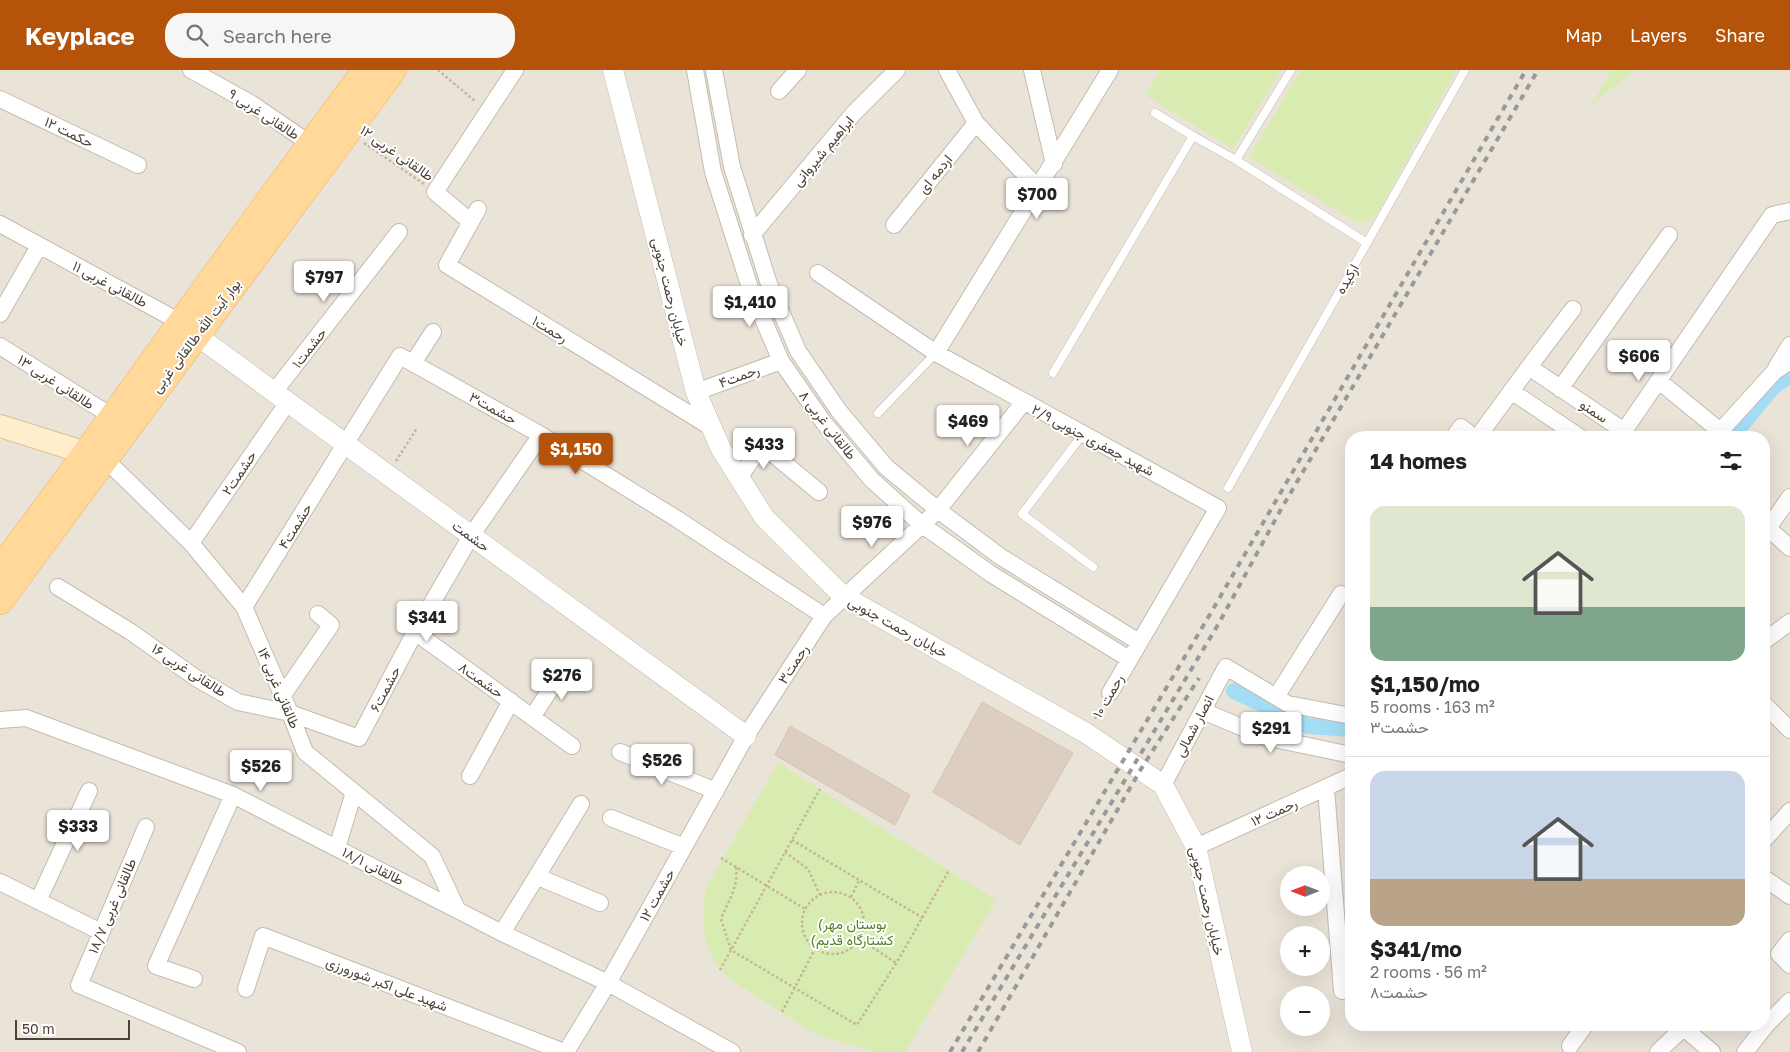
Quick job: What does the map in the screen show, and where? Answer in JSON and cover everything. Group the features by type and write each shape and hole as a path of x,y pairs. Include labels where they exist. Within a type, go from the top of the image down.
{"main road":[{"name":"بوار آیت الله طالقانی غربی","path":"0,602 97,455 188,328 309,143 365,70"},
{"name":"بوار آیت الله طالقانی غربی","path":"2,561 97,455 113,417 331,155 394,70"},
{"path":"309,143 331,155"},
{"path":"0,426 97,455"}],"street":[{"name":"طالقانی غربی ۹","path":"192,70 252,104 309,143"},
{"path":"435,192 515,70"},
{"name":"خیابان رحمت جنوبی","path":"614,70 696,392 709,426 739,478 764,517 843,596 1086,733 1163,785 1196,847 1242,1052"},
{"name":"طالقانی غربی ۸","path":"694,70 718,189 751,291 781,361 824,423 872,480 921,524 991,574 1129,659"},
{"name":"طالقانی غربی ۸","path":"714,70 732,167 769,284 798,352 839,411 886,467 938,510 1001,557 1139,642"},
{"path":"779,91 798,70"},
{"name":"ابراهیم شیروانی","path":"752,235 853,114 897,70"},
{"path":"947,70 976,122 1038,188"},
{"path":"936,353 1054,164 1110,70"},
{"path":"1034,71 1054,164"},
{"name":"حکمت ۱۲","path":"0,99 138,165"},
{"name":"اردمه ای","path":"894,225 976,122"},
{"name":"رحمت۱","path":"435,192 474,215 447,265 709,426"},
{"name":"سمنو","path":"1632,431 1659,381 1772,215 1790,212"},
{"name":"طالقانی غربی ۱۱","path":"0,224 188,328"},
{"name":"حشمت۱","path":"281,397 399,232"},
{"path":"1560,389 1669,235"},
{"path":"0,314 39,246"},
{"name":"شهید جعفری جنوبی ۲/۹","path":"818,273 936,353 1023,403 1218,508"},
{"path":"1481,431 1573,310"},
{"name":"حشمت","path":"188,328 746,736"},
{"path":"413,364 433,332"},
{"path":"1720,431 1774,372 1790,345"},
{"name":"طالقانی غربی ۱۳","path":"0,346 113,417"},
{"name":"حشمت۳","path":"346,444 400,356 541,435 676,519 824,616"},
{"name":"رحمت۴","path":"696,392 781,361"},
{"path":"1774,372 1790,361"},
{"name":"سمنو","path":"1529,367 1625,431"},
{"path":"1659,381 1714,431"},
{"path":"804,395 820,383"},
{"path":"1511,391 1571,431"},
{"name":"حشمت۲","path":"191,543 281,397"},
{"name":"رحمت۳","path":"746,736 824,616 843,596 938,510 1023,403"},
{"path":"1458,431 1461,426 1467,431"},
{"name":"حشمت۶","path":"359,738 415,632 471,536 541,435"},
{"name":"حشمت۴","path":"244,607 346,444"},
{"path":"739,478 762,445 819,492"},
{"name":"طالقانی غربی ۱۴","path":"97,455 191,543 244,607 305,752 432,856 456,909"},
{"path":"1770,525 1790,497"},
{"name":"رحمت ۱۰","path":"1110,693 1218,508"},
{"path":"1770,530 1790,548"},
{"name":"طالقانی غربی ۱۶","path":"58,587 131,632 196,678 238,702 290,713 359,738"},
{"path":"1341,594 1276,697 1288,704 1345,715"},
{"path":"282,694 331,625 318,614"},
{"path":"1770,637 1790,622"},
{"name":"حشمت۸","path":"415,632 572,746"},
{"path":"533,716 564,668"},
{"name":"انصار شمالی","path":"1163,785 1226,668 1276,697"},
{"path":"470,776 511,701"},
{"path":"1770,710 1790,730"},
{"path":"1203,711 1265,737 1345,755"},
{"name":"طالقانی ۱۸/۱","path":"0,720 26,718 233,795 502,933 608,983 732,1052"},
{"name":"حشمت ۱۲","path":"565,1052 608,983 746,736"},
{"path":"620,752 716,791"},
{"name":"رحمت ۱۲","path":"1196,847 1345,779"},
{"path":"1326,788 1342,991"},
{"path":"38,900 89,791"},
{"path":"337,848 354,792"},
{"path":"194,979 156,966 233,795"},
{"path":"502,933 581,804"},
{"path":"1770,833 1790,811"},
{"path":"611,818 684,847"},
{"name":"طالقانی غربی ۱۸/۷","path":"146,827 79,985 238,1052"},
{"path":"538,876 600,903"},
{"path":"0,882 101,932"},
{"path":"1770,882 1790,896"},
{"name":"شهید علی اکبر شورورزی","path":"246,989 263,936 565,1052"},
{"path":"1790,940 1779,954 1790,964"},
{"path":"1770,1019 1790,1001"},
{"path":"1570,1046 1581,1031"},
{"path":"1658,1052 1677,1031"},
{"path":"1687,1031 1712,1052"},
{"path":"1745,1052 1760,1031"}],"lane":[{"path":"1236,160 1290,70"},
{"name":"ارکیده","path":"1228,488 1465,70"},
{"path":"1156,113 1236,160 1367,243"},
{"path":"1053,372 1193,136"},
{"path":"878,414 936,353"},
{"path":"1083,434 1022,514 1094,567"}],"path":[{"path":"438,70 488,111"},
{"name":"طالقانی غربی ۱۲","path":"348,132 435,192"},
{"path":"387,474 417,428"},
{"name":"رحمت ۱۰","path":"1086,733 1110,693"},
{"path":"720,970 820,789"},
{"path":"792,840 923,918"},
{"path":"786,852 808,869 820,895"},
{"path":"721,858 805,909"},
{"path":"736,867 736,884 721,919 731,950 857,1026 923,918 949,870"},
{"path":"850,897 859,880"},
{"path":"841,893 850,897 858,904 863,914 864,924 860,939 849,950 840,954 830,955 816,949 806,938 802,929 805,909 811,901 820,895 841,893"},
{"path":"860,939 896,963"},
{"path":"782,1012 816,949"}],"shaded area":[{"path":"0,70 1790,70 1790,1052 0,1052"}],"green space":[{"path":"1160,70 1281,70 1233,149 1145,95"},
{"path":"1301,70 1456,70 1379,210 1370,221 1354,221 1249,157"},
{"path":"1612,70 1635,70 1591,105"},
{"name":"(بوستان مهر (کشتارگاه قدیم","path":"778,763 996,900 905,1052 877,1052 819,1036 732,981 722,971 709,949 703,913 707,886"}],"building":[{"path":"982,702 1073,753 1020,845 933,792"},
{"path":"790,726 910,795 895,825 775,755"}],"waterway":[{"path":"1737,431 1772,388 1790,375"},
{"path":"1234,691 1308,726 1345,729"}],"railway":[{"path":"950,1052 1209,616 1526,70"},
{"path":"962,1052 1219,623 1280,511 1538,70"},
{"path":"978,1052 1141,769 1199,678"}]}
